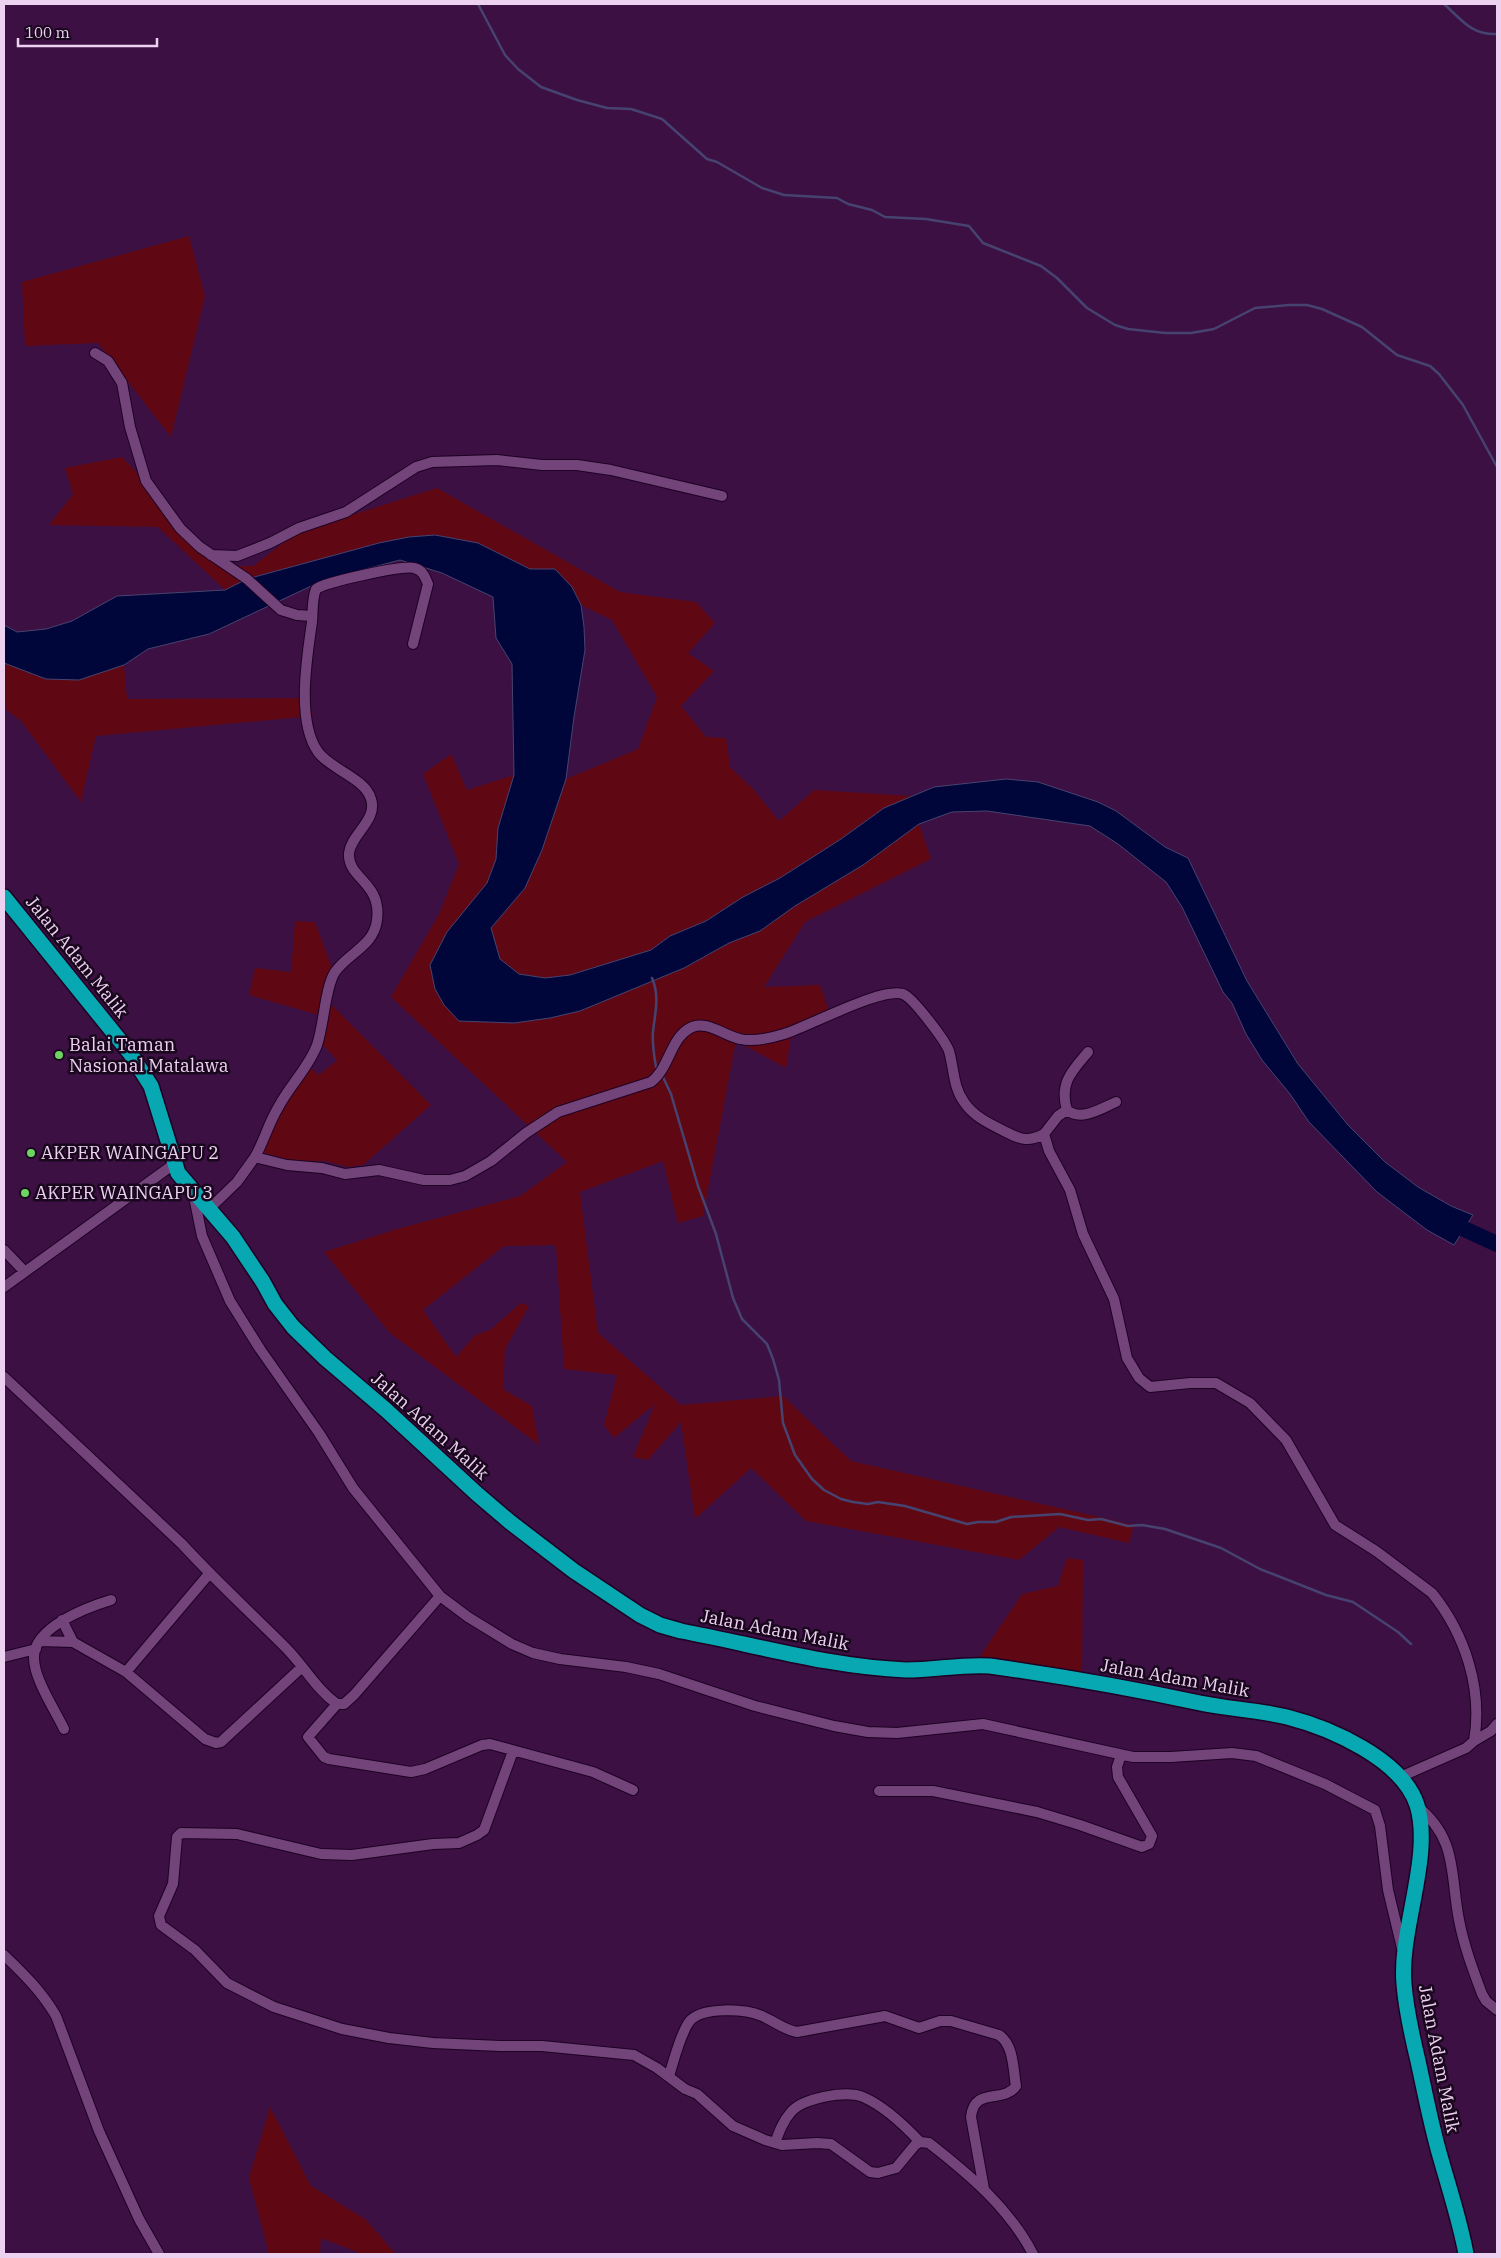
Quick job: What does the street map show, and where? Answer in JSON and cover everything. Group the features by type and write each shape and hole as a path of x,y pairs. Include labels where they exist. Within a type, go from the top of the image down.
{"highway":[{"name":"Jalan Adam Malik","path":"4,898 89,1001 143,1072 159,1109 178,1173 249,1259 282,1313 312,1346 510,1522 574,1571 640,1614 660,1625 814,1660 906,1670 974,1665 990,1666 1116,1685 1210,1705 1287,1717 1343,1738 1392,1768 1400,1776 1417,1806 1420,1819 1419,1854 1404,1957 1404,1982 1412,2033 1427,2105 1466,2254"}],"street":[{"path":"95,353 108,362 122,383 130,427 146,481 180,528 211,555 247,579 281,610 297,615 312,616"},
{"path":"211,555 237,556 270,543 299,528 346,512 416,466 432,462 497,460 542,465 577,465 611,470 722,496"},
{"path":"209,1209 237,1182 254,1157 277,1108 316,1047 323,1025 333,977 338,968 362,948 372,936 377,921 377,905 374,894 353,869 350,861 351,845 373,808 371,798 364,788 318,752 309,728 304,672 316,588 400,567 414,568 426,578 428,584 413,644"},
{"path":"254,1157 286,1165 322,1168 346,1174 379,1170 424,1180 450,1180 465,1176 491,1162 546,1118 564,1109 651,1082 658,1077 676,1043 688,1028 701,1024 740,1039 757,1040 801,1028 853,1005 893,993 904,995 913,1002 945,1044 949,1051 956,1088 970,1109 989,1124 1023,1141 1037,1138 1044,1134 1058,1116 1067,1110"},
{"path":"1067,1110 1064,1088 1070,1074 1088,1052"},
{"path":"1067,1110 1076,1115 1087,1114 1116,1102"},
{"path":"1044,1134 1049,1151 1067,1185 1083,1234 1114,1299 1126,1353 1132,1369 1150,1387 1190,1383 1216,1383 1250,1403 1286,1440 1336,1525 1376,1551 1432,1593 1456,1631 1473,1676 1476,1692 1474,1740"},
{"path":"4,1287 174,1164"},
{"path":"193,1191 202,1236 214,1268 240,1318 353,1488 440,1596 482,1626 533,1653 560,1660 658,1674 756,1706 834,1726 876,1733 897,1733 983,1724 1121,1755 1171,1757 1232,1753 1256,1756 1325,1784 1375,1810 1380,1826 1388,1890 1404,1957"},
{"path":"4,1250 24,1271"},
{"path":"4,1376 182,1544 209,1574 287,1649 318,1687 337,1704 344,1704 354,1695 440,1596"},
{"path":"126,1672 209,1574"},
{"path":"64,1729 36,1667 34,1656 38,1645 62,1620 86,1608 111,1600"},
{"path":"62,1620 73,1642 126,1672 205,1739 216,1743 221,1742 302,1667"},
{"path":"4,1657 38,1645 73,1642"},
{"path":"337,1704 308,1737 324,1757 329,1759 410,1772 425,1769 486,1744 593,1772 633,1790"},
{"path":"1400,1776 1466,1748 1474,1740 1491,1731 1497,1724"},
{"path":"513,1751 484,1830 478,1835 459,1843 433,1844 352,1855 332,1855 236,1834 181,1833 177,1838 173,1884 159,1916 159,1922 195,1950 231,1986 274,2007 307,2018 380,2036 433,2043 542,2046 610,2051 634,2055 697,2094 730,2124 775,2143 831,2144 870,2172 878,2173 896,2168 915,2144 920,2142 929,2143 984,2189 1018,2228 1034,2254"},
{"path":"879,1791 933,1791 1037,1812 1080,1824 1142,1847 1149,1844 1152,1836 1118,1777 1117,1767 1121,1755"},
{"path":"1417,1806 1436,1824 1448,1848 1453,1867 1459,1916 1465,1945 1482,1994 1486,2001 1497,2010"},
{"path":"4,1955 29,1979 47,2001 56,2016 100,2131 139,2219 159,2254"},
{"path":"668,2076 689,2023 701,2013 709,2012 731,2010 761,2015 797,2032 885,2016 919,2028 940,2021 951,2021 999,2035 1004,2038 1009,2047 1016,2086 1010,2092 979,2099 971,2110 970,2117 984,2189"},
{"path":"775,2143 786,2119 796,2107 827,2097 850,2094 862,2097 877,2105 920,2142"}],"shaded area":[{"path":"189,236 205,296 171,437 98,343 25,346 22,282"},
{"path":"122,457 141,477 180,533 221,566 253,566 304,527 326,523 437,488 620,592 696,602 715,623 688,653 714,671 681,706 706,737 726,738 730,767 754,790 779,821 814,790 913,796 884,808 841,839 780,878 743,897 706,921 670,936 651,950 570,975 545,978 519,974 500,959 491,928 525,888 542,850 566,779 638,749 657,697 612,620 581,605 572,587 555,569 530,569 478,543 435,535 409,537 379,543 247,579 225,590 158,527 49,525 73,494 65,468"},
{"path":"435,535 478,543 530,569 555,569 572,587 581,605 585,650 566,779 542,850 525,888 491,928 500,959 519,974 545,978 570,975 651,950 670,936 706,921 743,897 780,878 841,839 884,808 934,787 1006,779 1038,782 1098,802 1116,811 1165,847 1188,858 1247,981 1298,1064 1348,1125 1385,1162 1418,1187 1451,1206 1473,1215 1454,1245 1427,1230 1377,1192 1309,1122 1290,1094 1262,1060 1246,1034 1232,1003 1223,992 1182,907 1166,882 1118,844 1090,826 987,811 952,812 919,824 863,865 795,906 760,931 729,943 684,968 580,1011 550,1018 514,1023 459,1021 444,1005 435,989 430,965 447,932 487,883 496,859 498,828 514,775 512,664 496,638 493,597 442,573 400,560 324,580 209,634 148,649 124,665 79,680 46,679 4,663 4,625 17,632 46,629 72,621 117,596 225,590 247,579 379,543 409,537"},
{"path":"4,663 46,679 79,680 124,665 127,699 309,698 313,716 96,736 81,802 21,721 4,708"},
{"path":"451,754 467,790 514,775 498,828 496,859 487,883 469,906 459,1021 514,1023 550,1018 580,1011 684,968 729,943 760,931 795,906 863,865 919,824 931,859 805,922 764,987 820,985 831,1017 792,1031 786,1068 736,1041 703,1216 678,1223 663,1161 580,1192 598,1333 681,1405 783,1396 851,1461 1134,1525 1129,1543 1059,1527 1019,1560 806,1521 751,1468 695,1519 681,1422 648,1460 633,1457 655,1404 614,1438 604,1425 617,1375 564,1369 556,1245 504,1246 423,1310 456,1357 475,1335 490,1330 521,1303 529,1306 505,1349 503,1389 532,1406 539,1445 390,1333 324,1252 397,1229 520,1196 567,1162 391,997 439,914 459,864 423,774"},
{"path":"295,921 315,922 332,968 326,999 431,1105 363,1165 348,1167 325,1161 291,1161 254,1150 304,1062 319,1075 337,1060 318,1040 322,1016 249,995 255,968 291,972"},
{"path":"1067,1558 1083,1560 1082,1680 974,1665 1022,1594 1058,1586"},
{"path":"270,2107 311,2186 365,2219 396,2254 362,2254 321,2238 320,2254 269,2254 249,2178"}],"waterway":[{"path":"478,4 505,55 518,69 541,87 607,108 631,109 662,119 707,159 717,162 762,188 784,195 837,198 848,204 872,210 885,217 926,219 969,226 983,243 1041,266 1057,278 1087,308 1115,325 1128,329 1165,333 1191,333 1214,329 1255,308 1307,305 1322,309 1362,327 1397,355 1430,366 1439,374 1463,405 1497,467"},
{"path":"1444,4 1462,21 1474,29 1488,34 1497,34"},
{"path":"652,978 656,992 653,1036 656,1067"},
{"path":"663,1077 671,1094 698,1186 716,1234 733,1298 742,1319 767,1344 773,1359 779,1380 783,1423 795,1455 812,1479 824,1490 841,1499 853,1502 868,1504 878,1502 905,1506 967,1524 996,1522 1011,1517 1060,1514 1088,1520 1101,1519 1128,1526 1142,1525 1165,1529 1221,1548 1260,1569 1326,1595 1353,1602 1398,1632 1411,1644"},
{"path":"1446,1218 1462,1228 1497,1244"}],"place":[{"name":"Balai Taman Nasional Matalawa","path":"59,1055"},
{"name":"AKPER WAINGAPU 2","path":"31,1153"},
{"name":"AKPER WAINGAPU 3","path":"25,1193"}]}
